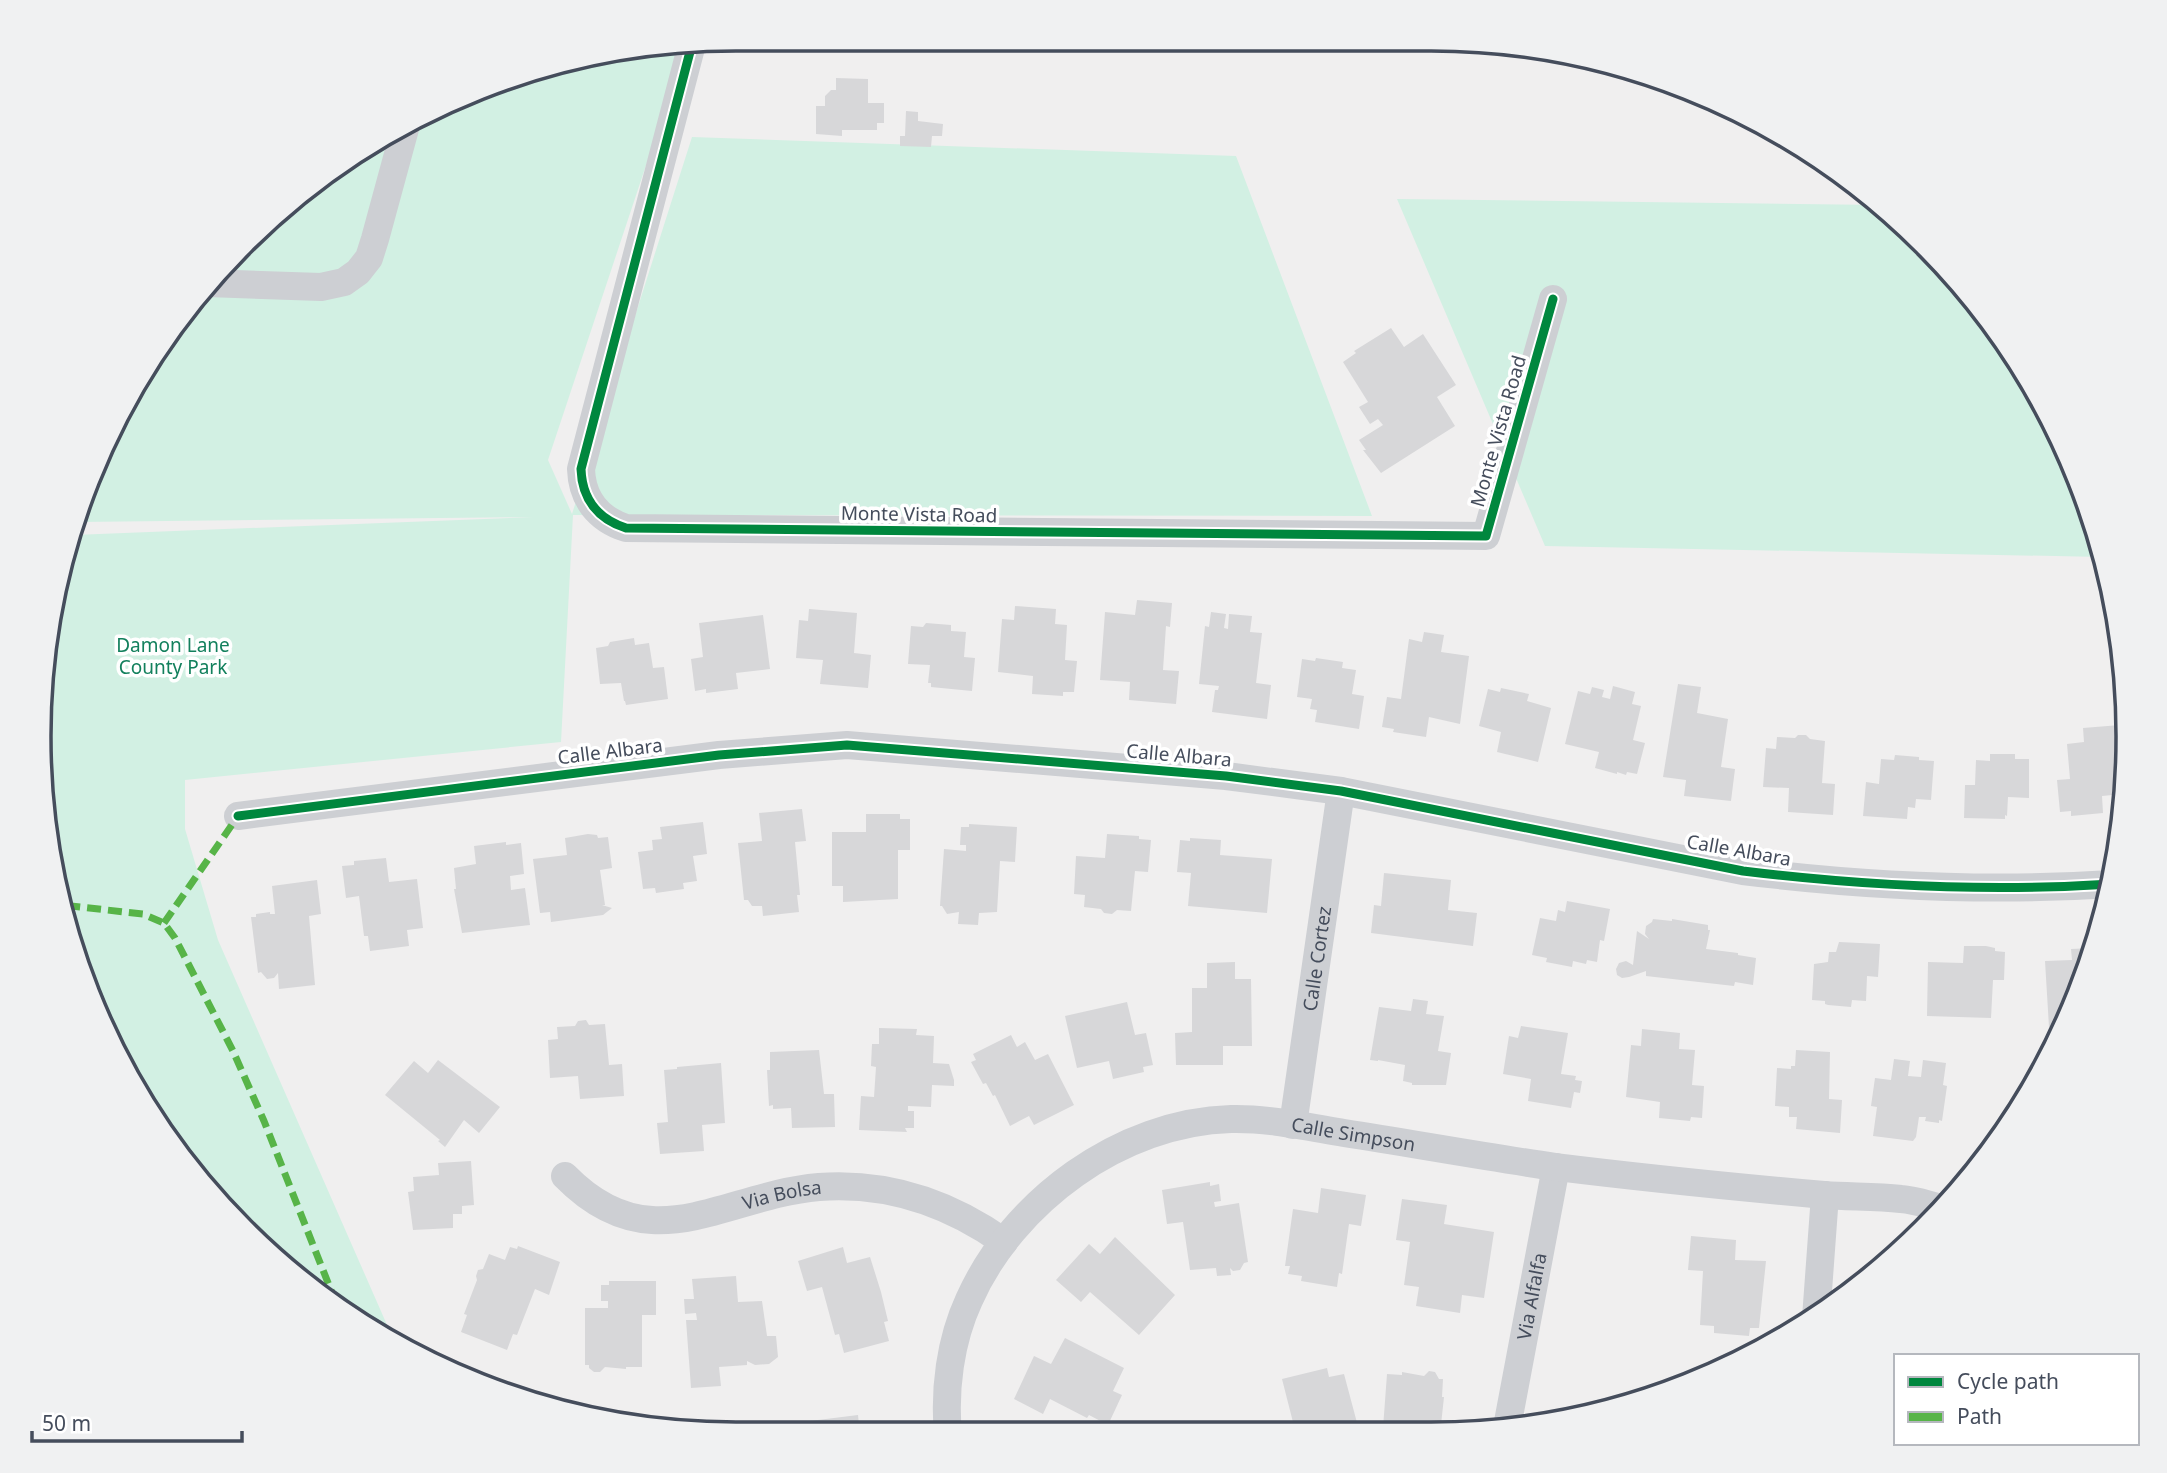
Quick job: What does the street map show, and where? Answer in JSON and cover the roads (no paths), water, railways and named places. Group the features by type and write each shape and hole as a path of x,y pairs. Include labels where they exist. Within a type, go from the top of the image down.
{"street":[{"name":"Monte Vista Road","path":"690,52 581,469 586,497 602,517 626,528 1486,536 1553,299"},
{"path":"221,284 321,287 344,282 358,272 369,258 402,138"},
{"name":"Calle Albara","path":"238,816 719,755 847,745 1226,776 1341,791 1743,871 1804,878 1873,884 1985,887 2100,884"},
{"name":"Calle Cortez","path":"1293,1125 1341,791"},
{"name":"Calle Simpson","path":"948,1422 947,1391 958,1330 968,1301 984,1270 1004,1242 1051,1192 1107,1154 1168,1130 1232,1119 1293,1125 1556,1167 1825,1195 1904,1199 1930,1205"},
{"name":"Via Alfalfa","path":"1509,1417 1556,1167"},
{"name":"Via Bolsa","path":"565,1176 578,1189 607,1209 626,1216 667,1222 688,1219 789,1192 837,1186 875,1188 903,1193 947,1209 981,1226 1004,1242"},
{"path":"1817,1303 1825,1195"}],"park label":[{"name":"Damon Lane County Park","path":"173,656"}]}
